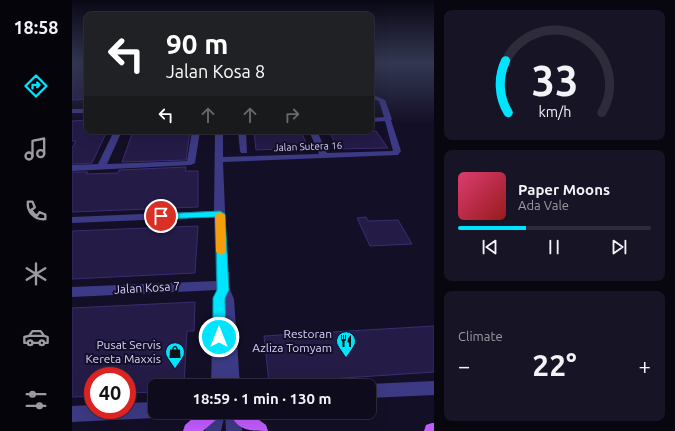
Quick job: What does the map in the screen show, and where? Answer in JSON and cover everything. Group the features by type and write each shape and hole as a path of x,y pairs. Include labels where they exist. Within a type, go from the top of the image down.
{"main road":[{"path":"191,431 204,419"},
{"path":"243,419 260,431"}],"street":[{"path":"374,97 382,100 389,119 374,120"},
{"path":"72,111 84,110"},
{"name":"Jalan Sutera 16","path":"218,160 391,153 397,150 389,119"},
{"path":"101,167 117,134"},
{"path":"72,168 191,164 196,134"},
{"path":"218,134 222,287 219,298 219,379"},
{"path":"242,134 244,151"},
{"path":"314,134 324,156"},
{"path":"72,220 220,214"},
{"path":"222,287 228,299 232,379"},
{"name":"Jalan Kosa 7","path":"72,292 222,287"},
{"path":"376,391 434,388"},
{"path":"72,414 148,410"},
{"path":"213,431 216,419"},
{"path":"233,419 234,431"}],"building":[{"path":"72,83 84,83 84,99 72,100"},
{"path":"84,120 84,134 106,134 92,163 72,164 72,148 76,141 72,141 72,121"},
{"path":"374,131 376,131 388,148 338,149 330,134 374,134"},
{"path":"132,134 190,134 186,160 122,162"},
{"path":"254,134 302,134 308,148 256,150"},
{"path":"186,167 185,171 198,171 198,207 72,212 72,172 88,172 86,174 118,173 119,170"},
{"path":"366,217 368,221 398,220 412,244 370,246 357,218"},
{"path":"198,226 195,273 72,279 72,231"},
{"path":"195,302 194,331 187,331 184,379 148,379 148,392 136,393 136,367 84,367 84,396 72,397 72,308"},
{"path":"434,326 434,372 329,379 269,379 264,336"}],"slow traffic":[{"path":"220,215 221,252"}],"place":[{"name":"Restoran Azliza Tomyam","path":"346,358"},
{"name":"Pusat Servis Kereta Maxxis","path":"175,369"}],"route":[{"path":"161,216 220,214 223,290 219,298 219,337"}]}
